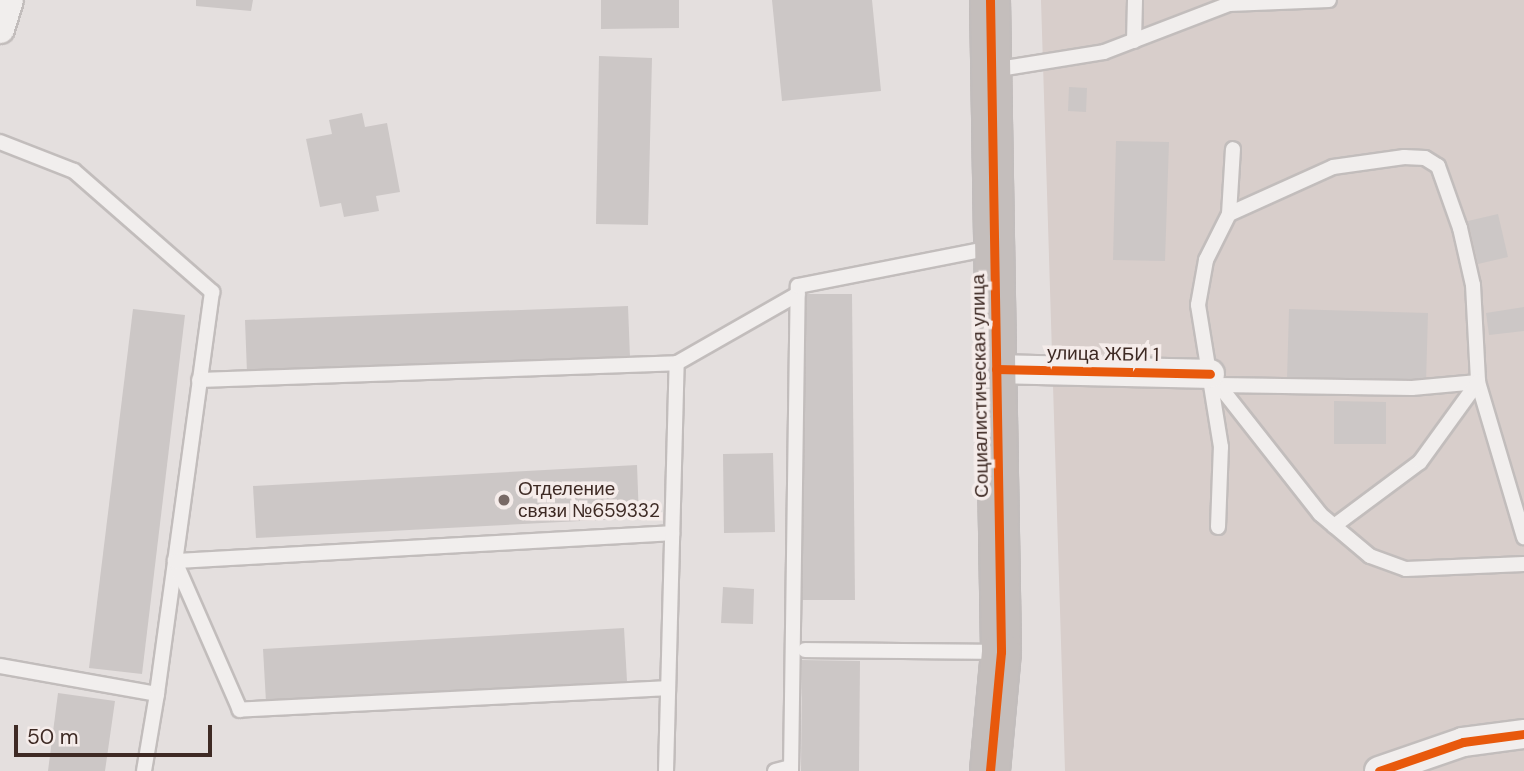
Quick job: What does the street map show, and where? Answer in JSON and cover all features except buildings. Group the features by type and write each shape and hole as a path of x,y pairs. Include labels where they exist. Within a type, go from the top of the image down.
{"main road":[{"name":"Социалистическая улица","path":"990,0 1001,652 990,771"}],"street":[{"path":"0,29 9,0"},
{"name":"улица ЖБИ 1","path":"996,369 1214,379"},
{"path":"1379,771 1463,742 1524,734"}],"lane":[{"path":"1134,41 1135,0"},
{"path":"1198,0 1211,10"},
{"path":"991,70 1084,57 1134,41 1211,10 1249,1 1329,0"},
{"path":"0,142 74,171 212,292 144,771"},
{"path":"1218,527 1221,447 1214,379 1199,324 1200,281 1229,214 1233,149"},
{"path":"1229,214 1334,167 1404,157 1434,160 1447,184 1473,285 1478,382 1524,537"},
{"path":"775,771 791,769 798,286 996,247"},
{"path":"199,380 677,363 798,294"},
{"path":"666,771 677,363"},
{"path":"1214,379 1412,388 1478,382"},
{"path":"1214,379 1320,514 1384,564 1406,569 1524,564"},
{"path":"1334,526 1420,462 1478,382"},
{"path":"175,561 673,533"},
{"path":"175,561 240,710 668,688"},
{"path":"805,650 1001,652"},
{"path":"0,666 157,694"}],"shaded area":[{"path":"1041,0 1524,0 1524,771 1065,771"}],"cycle path":[{"path":"990,0 1001,652 990,771"},
{"path":"996,369 1210,374"},
{"path":"1379,771 1463,742 1524,734"}],"place":[{"name":"Отделение связи №659332","path":"504,500"}]}
